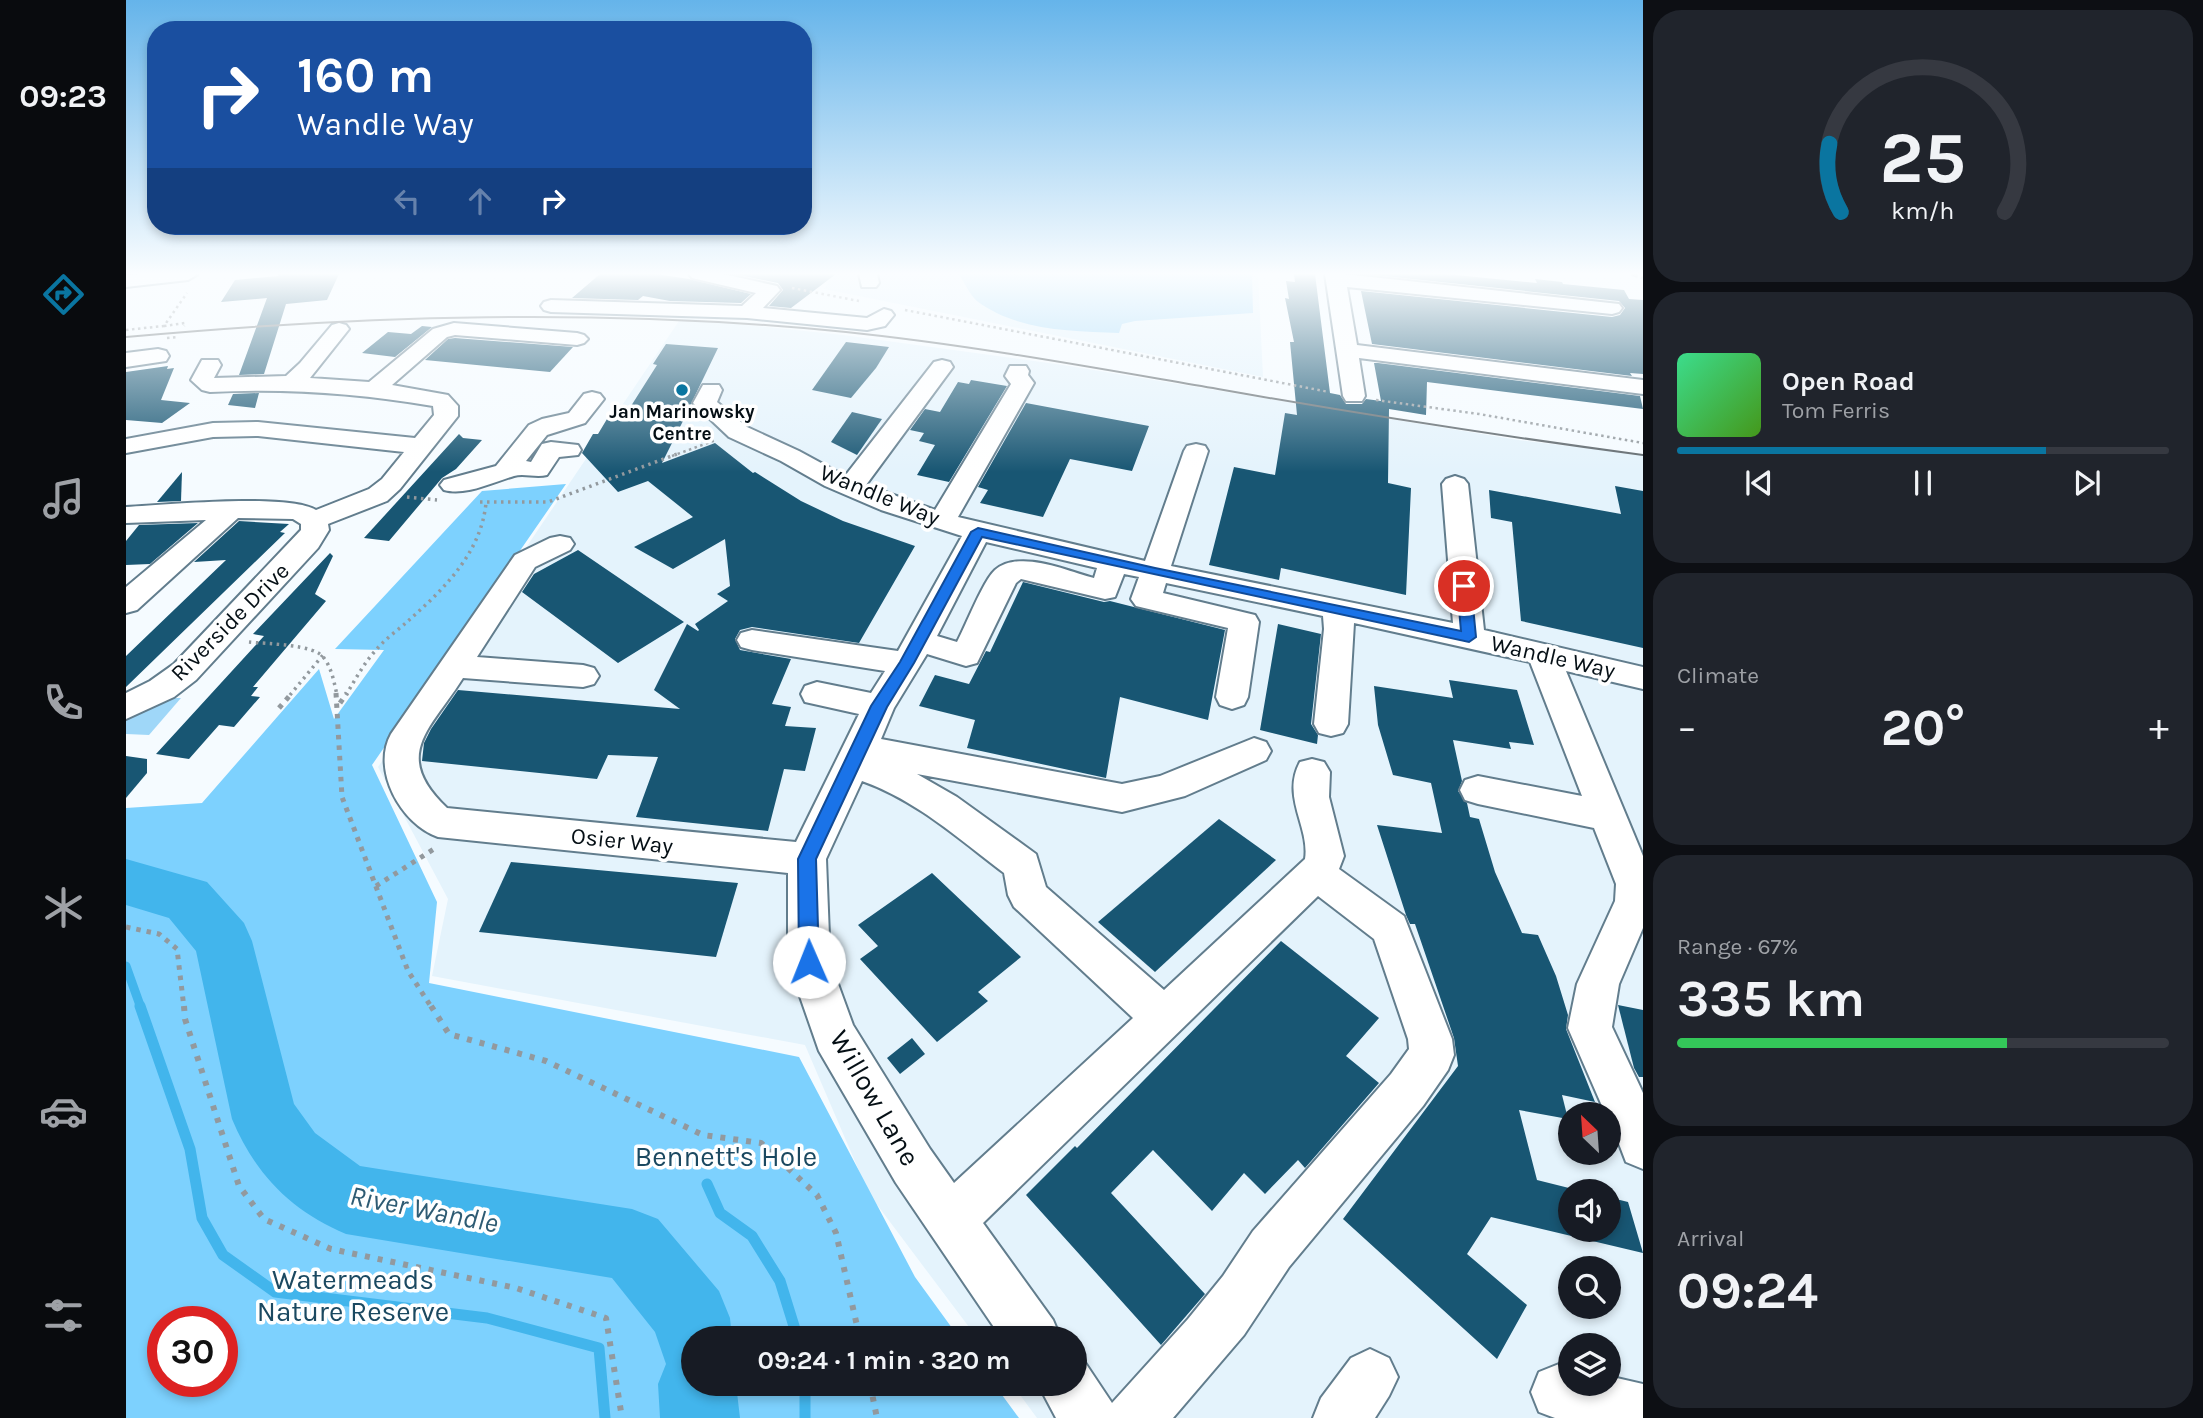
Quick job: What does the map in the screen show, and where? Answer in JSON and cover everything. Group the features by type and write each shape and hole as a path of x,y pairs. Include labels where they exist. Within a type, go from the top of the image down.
{"street":[{"path":"291,383 308,369 330,340"},
{"path":"374,389 432,340"},
{"path":"1346,340 1354,396"},
{"path":"1348,350 1643,387"},
{"path":"126,360 158,356"},
{"path":"814,443 845,477 861,475 933,364"},
{"path":"126,515 271,509 299,511 314,520 378,495 396,478 446,416 446,406 440,400 374,389 291,383 210,386 202,380 210,365"},
{"name":"Willow Lane","path":"1018,370 1016,376 1023,383 960,527 913,652 879,706 807,859 809,962 835,1036 913,1166 1025,1326"},
{"name":"Wandle Way","path":"711,390 705,403 738,432 960,527 1155,572 1469,637 1643,678"},
{"path":"396,478 458,485 494,476 509,467 538,430 578,418 592,399"},
{"path":"126,446 213,430 258,429 421,446"},
{"path":"509,467 538,470 551,449 569,450"},
{"path":"1196,451 1146,599 1244,622 1232,697"},
{"path":"1455,484 1469,637"},
{"path":"127,601 206,535 229,512"},
{"name":"Riverside Drive","path":"126,707 162,689 185,671 308,542 314,530 314,520"},
{"path":"454,824 413,797 401,773 398,757 403,743 525,561 559,544"},
{"path":"752,640 967,655 1004,578 1009,574 1025,570 1105,590 1113,562"},
{"path":"1331,724 1339,629 1337,610"},
{"path":"1543,654 1607,816 1639,885 1635,901 1598,985 1590,1028 1643,1144"},
{"path":"455,666 583,676"},
{"path":"817,694 879,706"},
{"path":"856,756 930,763 1122,798 1144,796 1169,788 1254,751"},
{"path":"856,756 944,807 1022,865 1028,895 1164,1018"},
{"path":"949,1220 1001,1174 1315,873 1325,856 1311,797 1312,772"},
{"path":"1478,790 1607,816"},
{"name":"Osier Way","path":"454,824 807,859"},
{"path":"1134,1418 1177,1372 1255,1276 1271,1249 1406,1090 1432,1055 1430,1039 1390,928 1315,873"},
{"path":"1074,1396 1090,1418"},
{"path":"1576,1396 1643,1412"}],"path":[{"path":"1047,340 1261,381 1479,414 1643,443"},
{"path":"340,704 376,649 439,594 453,576 479,538 484,525 486,502"},
{"path":"216,639 312,649 323,654 332,673 340,704 342,797 408,971 449,1034 546,1061 703,1135 761,1143 817,1195 836,1233 857,1326"},
{"path":"279,708 323,654"},
{"path":"376,886 454,824"},
{"path":"126,927 159,934 177,949 185,1019 197,1057 239,1186 264,1219 331,1249 516,1288 606,1318 622,1418"},
{"path":"872,1396 877,1418"}],"shaded area":[{"path":"666,340 881,340 1063,365 1518,440 1643,455 1643,1418 1037,1418 1021,1396 1087,1396 1087,1326 968,1326 869,1194 805,1045 432,976 448,899 378,767"},
{"path":"1079,340 1261,340 1263,377"},
{"path":"173,698 181,698 149,735 126,734 126,717"}],"green space":[{"path":"566,484 372,765 437,902 429,983 799,1057 915,1277 951,1326 681,1326 681,1396 1003,1396 1019,1418 126,1418 126,808 202,803 319,669 334,719 384,650 335,649 482,491"}],"building":[{"path":"252,340 275,340 264,374 239,375"},
{"path":"378,340 416,340 395,357 362,353"},
{"path":"447,340 573,347 550,372 425,360"},
{"path":"1323,340 1330,393 1340,395 1346,404 1362,404 1366,399 1381,401 1374,363 1378,363 1640,396 1643,409 1427,382 1426,415 1389,409 1388,483 1411,488 1406,595 1281,568 1279,580 1209,565 1234,467 1275,475 1285,413 1297,415 1290,342"},
{"path":"1371,340 1643,340 1643,374 1630,373 1632,376 1372,344"},
{"path":"846,342 889,347 876,368 851,398 812,390"},
{"path":"666,344 718,348 690,406 669,407 684,419 662,463 715,443 753,473 801,501 843,521 915,546 859,643 752,627 740,630 735,639 740,650 791,659 772,704 791,707 785,726 816,728 805,771 784,769 768,831 636,817 658,757 608,755 597,779 422,761 424,743 431,729 458,690 680,709 654,690 687,624 698,631 695,624 728,601 717,594 730,586 725,539 673,569 634,547 693,517 648,481 618,492 582,453 593,434 598,434 607,419 615,419 622,406 631,406 657,365 653,364"},
{"path":"168,366 167,369 174,368 161,400 190,403 162,423 126,420 126,372"},
{"path":"971,380 1007,386 949,482 917,475 935,445 919,441 924,433 910,430 925,409 940,412 958,382 969,384"},
{"path":"259,393 255,408 228,405 233,394"},
{"path":"1026,403 1149,426 1132,471 1070,459 1043,517 980,503 988,490 978,487"},
{"path":"852,412 882,419 857,455 831,442"},
{"path":"459,434 463,438 482,440 456,469 442,478 389,541 364,538"},
{"path":"182,472 181,501 157,502"},
{"path":"1615,486 1643,491 1643,648 1521,621 1512,522 1491,518 1489,490 1621,514"},
{"path":"239,521 289,524 280,532 285,533 126,687 126,656 226,560 194,562"},
{"path":"198,523 150,564 126,565 126,541 139,525"},
{"path":"578,550 684,622 618,663 522,592 534,574"},
{"path":"330,553 333,556 315,594 326,601 253,687 258,687 251,696 260,697 234,727 219,725 189,759 156,754 264,636 253,634"},
{"path":"1023,582 1225,630 1208,720 1120,697 1106,778 967,748 975,720 919,706 935,675 969,684 986,651 990,652"},
{"path":"1278,624 1321,634 1311,724 1318,735 1317,744 1260,730"},
{"path":"1449,680 1517,690 1534,745 1509,742 1511,749 1453,740 1462,781 1458,791 1467,803 1470,817 1479,819 1495,872 1522,933 1538,935 1556,976 1568,1015 1566,1029 1595,1102 1562,1095 1564,1102 1558,1102 1558,1117 1519,1110 1537,1180 1558,1185 1558,1233 1491,1217 1467,1254 1527,1305 1497,1359 1343,1219 1458,1066 1454,1038 1415,924 1410,924 1406,915 1377,825 1442,833 1431,783 1393,775 1378,725 1374,686 1453,698"},
{"path":"126,756 147,759 147,773 126,798"},
{"path":"1219,819 1276,860 1155,972 1098,922"},
{"path":"511,862 738,883 716,957 479,932"},
{"path":"932,873 1021,957 978,992 988,1001 937,1042 860,959 878,946 858,925"},
{"path":"1281,941 1379,1018 1346,1056 1379,1083 1305,1168 1298,1160 1265,1194 1244,1173 1212,1211 1153,1150 1111,1193 1205,1294 1161,1345 1026,1195 1075,1146 1077,1148"},
{"path":"1618,1005 1643,1010 1643,1077 1639,1077 1634,1068"},
{"path":"912,1038 925,1054 900,1074 887,1058"},
{"path":"1621,1200 1628,1202 1643,1253 1597,1242 1621,1242"}],"waterway":[{"name":"River Wandle","path":"126,882 187,899 223,941 265,1119 291,1157 346,1199 632,1245 692,1318 693,1326"},
{"path":"126,966 141,1008"},
{"path":"140,1006 190,1149 202,1218 223,1255 275,1292 487,1318 599,1348 605,1418"},
{"path":"707,1184 720,1213 752,1236 780,1281 794,1326"},
{"name":"River Wandle","path":"698,1396 700,1418"},
{"path":"805,1396 805,1418"}],"tram line":[{"path":"916,340 1377,416 1643,455"}],"place":[{"name":"Jan Marinowsky Centre","path":"682,390"}],"route":[{"path":"809,962 807,859 879,706 907,663 978,532 1155,572 1469,637 1464,586"}],"park label":[{"name":"Bennett's Hole","path":"726,1156"},
{"name":"Watermeads Nature Reserve","path":"353,1295"}]}
